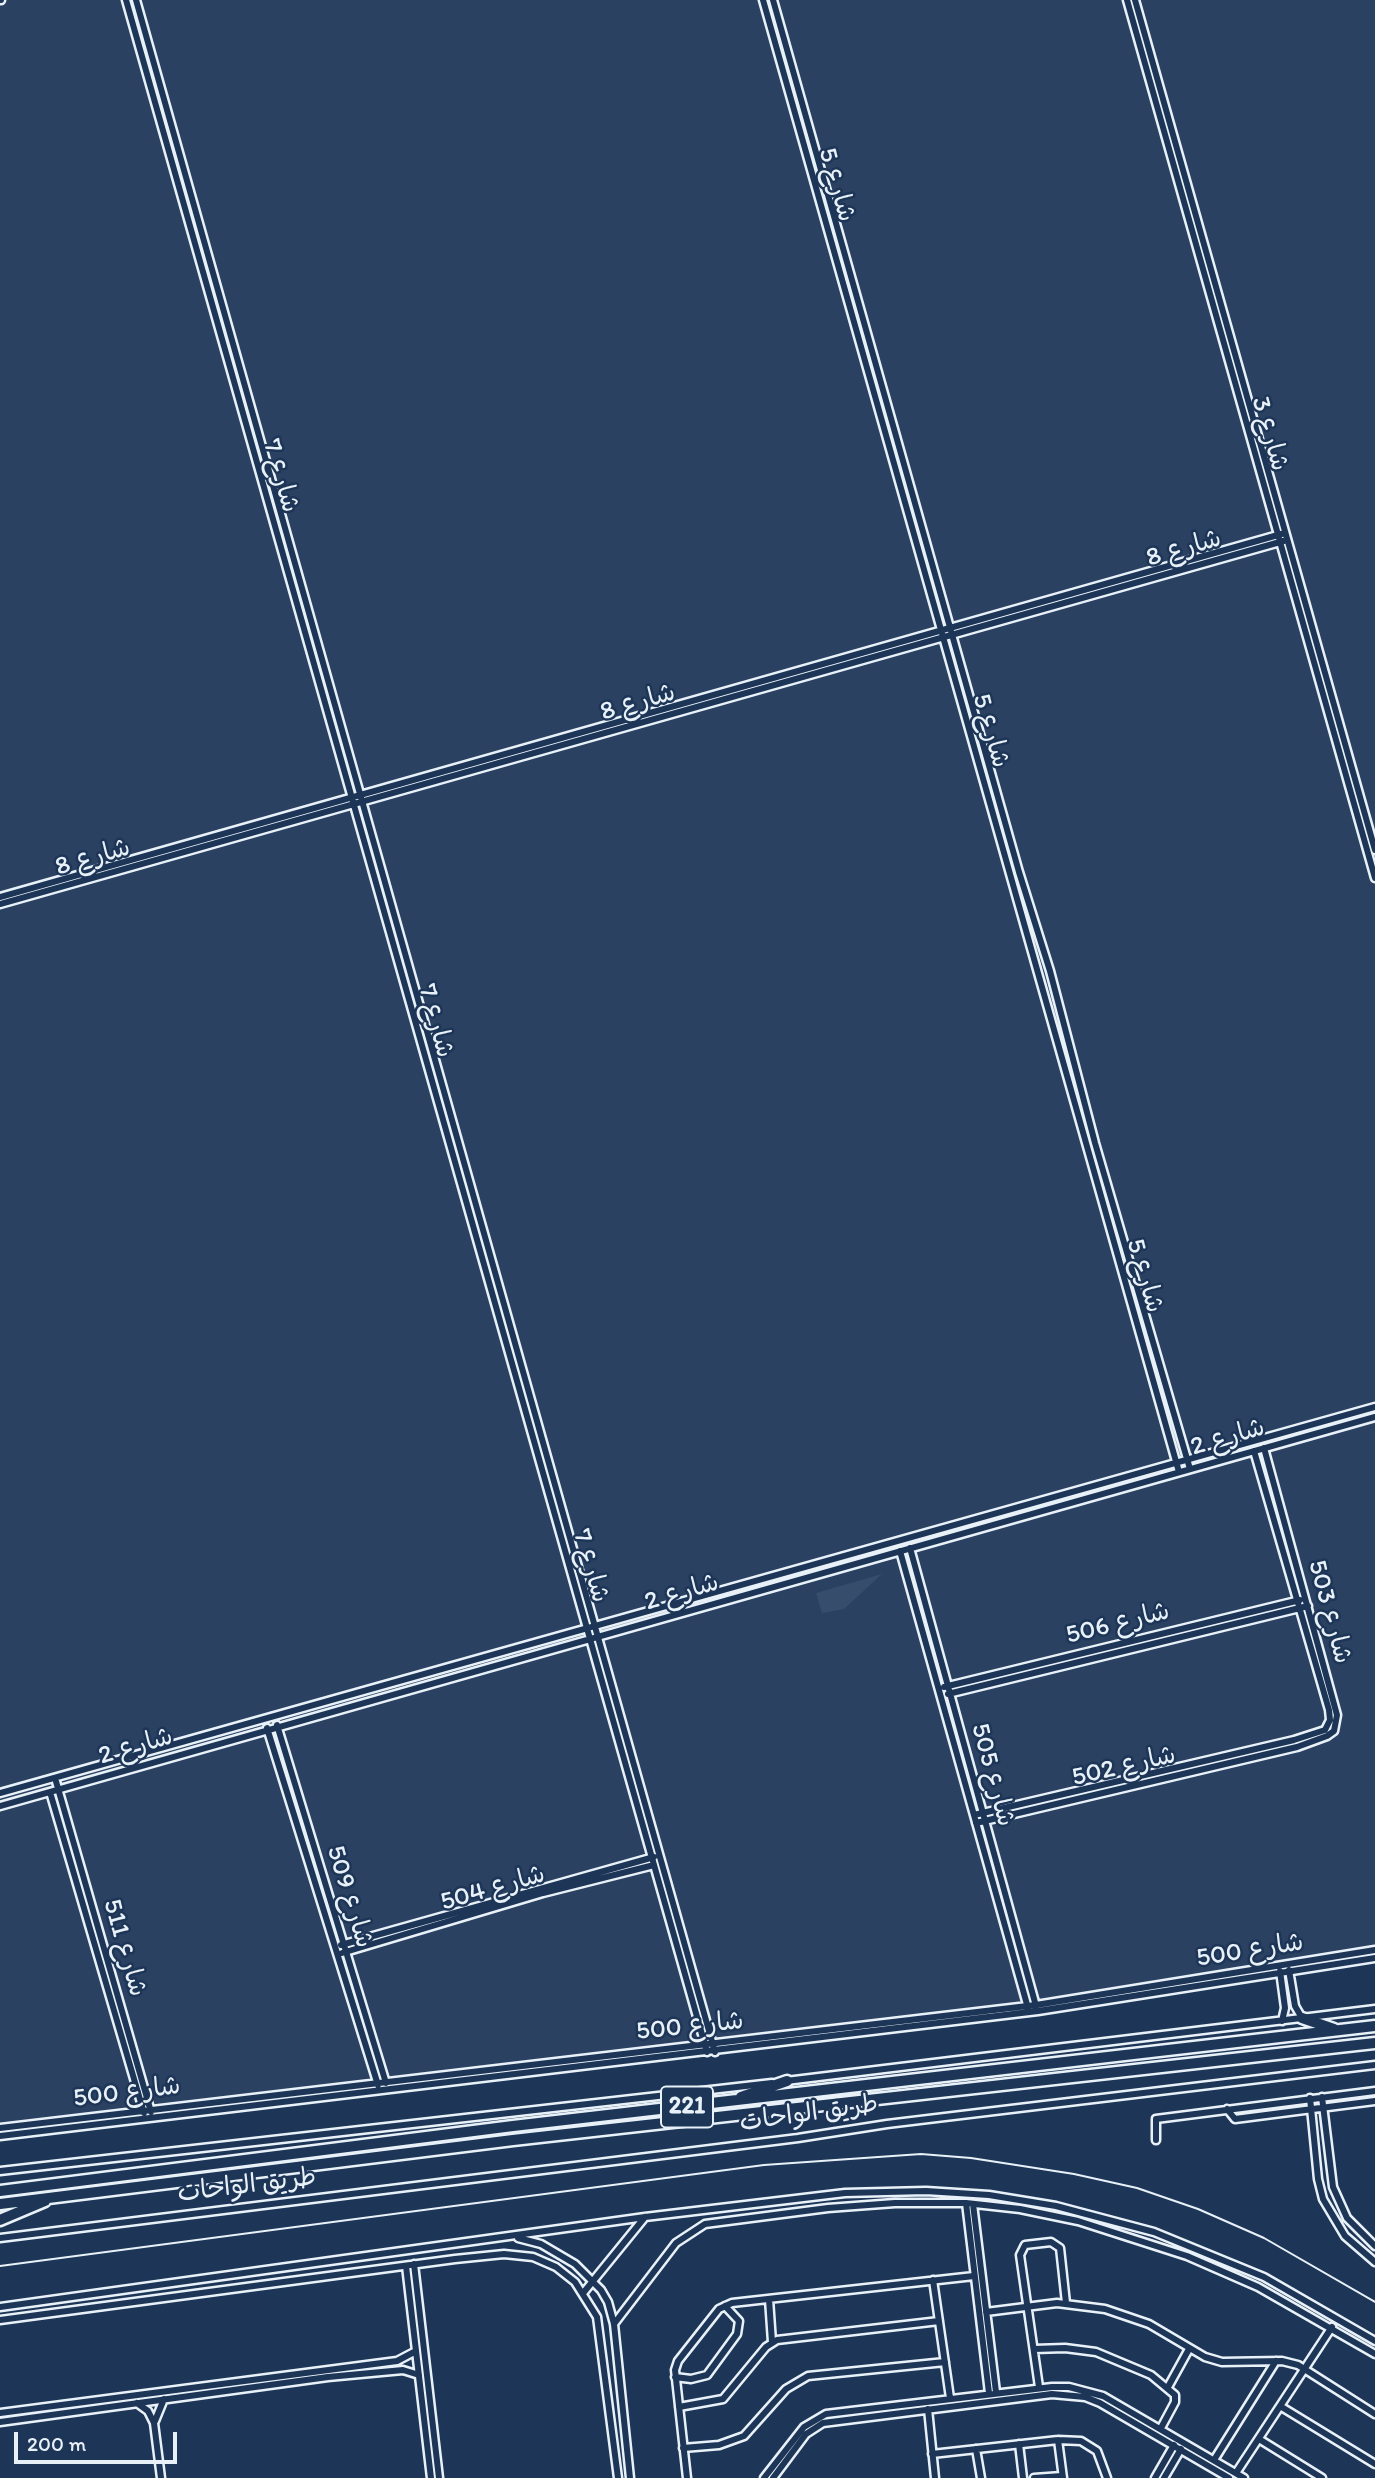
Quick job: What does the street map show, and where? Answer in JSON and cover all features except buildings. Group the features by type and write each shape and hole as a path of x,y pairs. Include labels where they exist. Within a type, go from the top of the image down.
{"highway":[{"path":"1302,2018 1338,2030"},
{"name":"طريق الواحات","path":"0,2191 1375,2026"},
{"name":"طريق الواحات","path":"0,2204 323,2166 513,2140 1375,2043"},
{"path":"725,2103 787,2081"},
{"path":"320,2151 319,2161 323,2166"},
{"path":"291,2155 295,2160 292,2169"},
{"path":"0,2220 54,2197"}],"street":[{"name":"شارع 7","path":"126,0 651,1861 710,2049"},
{"name":"شارع 7","path":"136,0 596,1625 710,2049"},
{"name":"شارع 5","path":"763,0 1179,1472"},
{"name":"شارع 5","path":"773,0 1058,998 1095,1143 1190,1469"},
{"name":"شارع 3","path":"1128,0 1375,850"},
{"name":"شارع 3","path":"1135,0 1237,379"},
{"name":"شارع 8","path":"0,897 360,799 1283,538"},
{"name":"شارع 3","path":"1283,538 1375,878"},
{"name":"شارع 8","path":"0,904 352,801"},
{"path":"1046,1001 1058,998"},
{"name":"شارع 2","path":"0,1793 1375,1407"},
{"name":"شارع 2","path":"0,1806 1375,1417"},
{"name":"شارع 503","path":"1264,1448 1306,1602 1329,1710 1328,1726 1320,1733 1279,1747"},
{"name":"شارع 503","path":"1254,1451 1297,1604 1320,1667"},
{"name":"شارع 505","path":"907,1538 980,1822 1033,2009"},
{"name":"شارع 505","path":"900,1551 945,1691"},
{"name":"شارع 506","path":"945,1691 1306,1602"},
{"path":"360,1692 363,1705"},
{"name":"شارع 509","path":"275,1716 365,2015 383,2085"},
{"name":"شارع 509","path":"265,1719 335,1951 383,2085"},
{"name":"شارع 502","path":"978,1814 1279,1747"},
{"name":"شارع 502","path":"980,1822 1230,1758"},
{"name":"شارع 511","path":"55,1778 148,2114"},
{"name":"شارع 511","path":"50,1793 148,2114"},
{"path":"301,1841 311,1838"},
{"name":"شارع 504","path":"335,1951 651,1861 659,1855"},
{"name":"شارع 504","path":"651,1861 662,1863"},
{"name":"شارع 500","path":"0,2136 5,2130 710,2049 971,2010 1033,2009 1363,1956 1375,1950"},
{"name":"شارع 500","path":"1363,1956 1375,1958"},
{"path":"1289,1968 1295,2006 1302,2018"},
{"path":"1280,1969 1285,2006 1282,2021"},
{"name":"طريق الواحات","path":"0,2171 787,2081 1375,2009"},
{"path":"357,2017 365,2015"},
{"name":"طريق الواحات","path":"0,2238 798,2138 887,2124 1375,2065"},
{"path":"1156,2140 1156,2119 1375,2091"},
{"path":"1322,2097 1333,2187 1347,2218 1375,2246"},
{"path":"1310,2098 1318,2179 1328,2209 1345,2236 1375,2262"},
{"path":"1227,2109 1235,2119 1375,2101"},
{"path":"0,2307 645,2217 889,2191 964,2193 1021,2199 1080,2211 1154,2232 1264,2277 1375,2341"},
{"path":"614,2324 684,2236 705,2224 725,2219 895,2203 969,2203 1020,2209 1099,2227 1196,2260 1258,2287 1375,2354"},
{"path":"969,2203 974,2276 993,2392"},
{"path":"969,2203 986,2312 993,2392"},
{"path":"723,2207 725,2219"},
{"path":"584,2292 645,2217"},
{"path":"513,2236 559,2253 593,2281 608,2302 614,2324 630,2478"},
{"path":"1039,2387 1020,2255 1025,2245 1051,2242 1060,2248 1066,2304"},
{"path":"454,2244 455,2259"},
{"path":"0,2320 455,2259 504,2254 533,2257 566,2273 584,2292 601,2331 618,2478"},
{"path":"414,2264 431,2478"},
{"path":"406,2266 419,2375 439,2478"},
{"path":"687,2478 676,2376 678,2361 715,2314 725,2306 974,2276"},
{"path":"206,2279 208,2292"},
{"path":"933,2280 950,2398"},
{"path":"1294,2306 1300,2297"},
{"path":"769,2299 772,2342"},
{"path":"986,2312 1066,2304 1128,2315 1170,2335 1189,2349 1222,2362 1291,2362 1375,2414"},
{"path":"676,2376 691,2379 707,2375 737,2334 739,2321 725,2306"},
{"path":"679,2407 723,2399 772,2342 782,2338 939,2321"},
{"path":"1236,2473 1332,2327"},
{"path":"1034,2349 1065,2348 1096,2352 1133,2365 1168,2387 1176,2398 1161,2428"},
{"path":"1168,2387 1189,2349"},
{"path":"0,2422 164,2399 218,2388 397,2361 416,2351"},
{"path":"1214,2460 1276,2361"},
{"path":"683,2448 719,2445 744,2436 786,2389 808,2376 945,2362"},
{"path":"0,2413 399,2370 419,2375"},
{"path":"880,2410 928,2409 1039,2387 1069,2387 1103,2396 1244,2478"},
{"path":"773,2478 804,2427 820,2416 880,2410 993,2392 1085,2397 1118,2411 1229,2478"},
{"path":"608,2394 621,2393"},
{"path":"154,2423 164,2399"},
{"path":"137,2403 148,2411 154,2423 161,2478"},
{"path":"1280,2406 1375,2464"},
{"path":"928,2409 935,2478"},
{"path":"1259,2439 1322,2478"},
{"path":"932,2454 1058,2440 1090,2445 1102,2459 1107,2478"},
{"path":"1034,2478 1062,2477 1058,2440"},
{"path":"1019,2444 1023,2478"},
{"path":"1154,2478 1174,2445"},
{"path":"976,2449 981,2478"},
{"path":"1164,2478 1181,2449"},
{"path":"764,2478 787,2454"}],"shaded area":[{"path":"0,0 1375,0 1375,1952 716,2046 0,2139"},
{"path":"882,1574 844,1609 822,1613 816,1593"}],"railway":[{"path":"0,2266 764,2165 921,2154 971,2158 1074,2174 1137,2188 1198,2209 1264,2238 1375,2302"}]}
